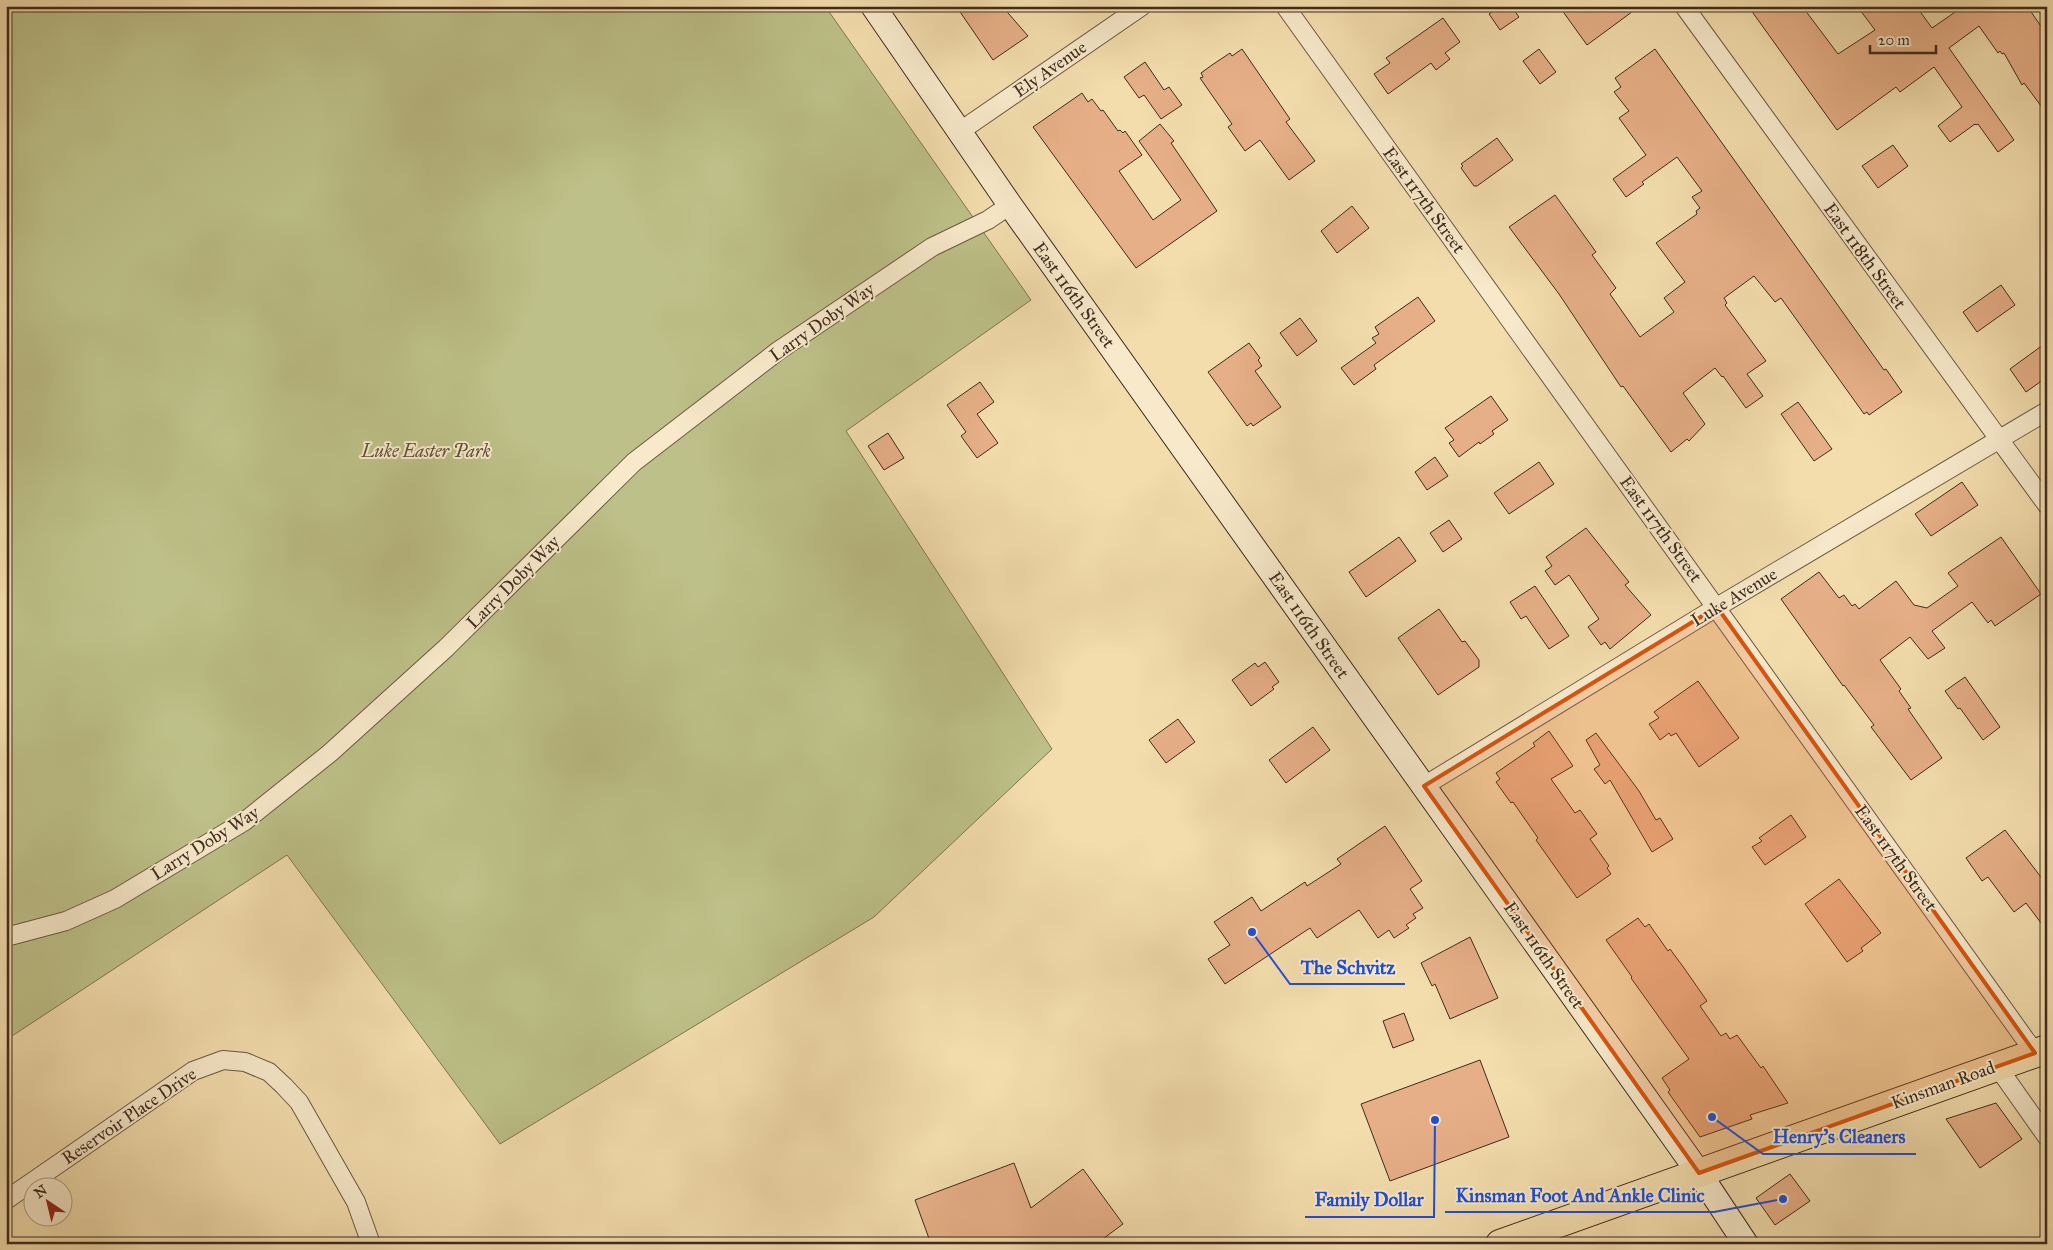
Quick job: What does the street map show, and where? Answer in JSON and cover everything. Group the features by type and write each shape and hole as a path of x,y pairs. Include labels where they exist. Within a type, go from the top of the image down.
{"main road":[{"name":"East 116th Street","path":"873,6 1010,205 1424,786 1698,1173 1746,1244"},
{"name":"Kinsman Road","path":"1500,1244 2041,1050"}],"street":[{"name":"Ely Avenue","path":"959,132 1142,6"},
{"name":"East 117th Street","path":"1285,6 1717,607 2041,1050"},
{"name":"East 118th Street","path":"1684,6 2047,505"},
{"name":"Larry Doby Way","path":"6,937 66,920 115,899 245,821 330,753 446,648 634,462 786,345 932,247 988,220 1010,205"},
{"name":"Luke Avenue","path":"1424,786 1717,607 2047,411"},
{"name":"Reservoir Place Drive","path":"6,1200 192,1071 223,1060 245,1062 269,1072 299,1102 356,1202 370,1244"},
{"path":"1997,1066 2047,1138"}],"highlighted area":[{"path":"1717,607 2035,1053 1699,1173 1424,786"}],"green space":[{"name":"Luke Easter Park","path":"6,6 825,6 1031,300 846,431 1052,749 874,917 500,1144 287,855 6,1040"}],"building":[{"path":"956,6 1002,6 1028,36 993,60"},
{"path":"1500,6 1511,6 1519,17 1500,30 1489,14"},
{"path":"1559,6 1640,6 1587,45"},
{"path":"1748,6 1802,6 1838,54 1875,30 1857,6 1916,6 1932,28 1964,6 2027,6 2047,35 2047,114 2024,83 2022,85 2004,53 2002,54 2000,51 1998,53 1979,26 1949,48 2014,140 1998,152 1978,124 1975,124 1950,142 1938,126 1962,107 1934,67 1900,92 1896,87 1837,130"},
{"path":"1443,18 1460,42 1445,53 1450,59 1436,70 1431,63 1388,94 1374,74 1390,63 1386,58"},
{"path":"1242,49 1290,119 1286,122 1315,161 1289,180 1260,140 1245,151 1228,127 1232,124 1200,78 1203,77 1201,73 1212,65 1230,53 1232,56"},
{"path":"1539,49 1556,72 1540,84 1523,61"},
{"path":"1655,49 1884,370 1886,369 1902,392 1869,415 1867,412 1864,414 1781,298 1775,302 1754,276 1724,298 1727,303 1725,305 1766,361 1747,374 1763,396 1746,408 1715,368 1683,393 1705,424 1689,441 1687,439 1671,452 1623,386 1621,387 1559,294 1509,227 1555,195 1596,252 1592,255 1616,288 1610,294 1640,337 1674,312 1664,298 1685,282 1656,243 1697,214 1696,211 1700,208 1692,197 1702,191 1677,157 1642,182 1644,184 1626,197 1613,179 1646,155 1619,118 1629,111 1614,92 1621,87 1615,78"},
{"path":"1145,62 1164,90 1169,87 1182,105 1161,119 1144,95 1139,98 1124,77"},
{"path":"1082,93 1088,102 1092,99 1101,111 1103,110 1118,131 1120,130 1123,133 1125,131 1142,155 1119,171 1153,220 1181,200 1139,141 1160,124 1174,141 1171,143 1217,211 1136,268 1033,127"},
{"path":"1497,138 1513,160 1477,186 1474,186 1461,168 1463,166 1461,164"},
{"path":"1893,145 1908,166 1878,188 1862,166"},
{"path":"1352,206 1369,228 1337,253 1321,231"},
{"path":"2001,285 2015,305 1977,332 1963,312"},
{"path":"1418,297 1435,321 1374,365 1376,369 1354,385 1341,368 1376,343 1372,338 1379,334 1375,327"},
{"path":"1300,318 1317,341 1297,356 1280,333"},
{"path":"2047,342 2047,377 2026,392 2010,369"},
{"path":"1249,343 1260,358 1258,360 1262,366 1255,371 1281,407 1253,426 1251,423 1247,426 1208,372"},
{"path":"980,382 994,402 977,414 998,443 977,458 961,436 966,432 947,405"},
{"path":"1491,396 1508,420 1492,431 1494,434 1480,444 1479,442 1459,457 1449,443 1454,440 1445,428"},
{"path":"1798,402 1832,449 1814,461 1781,414"},
{"path":"888,433 904,458 884,470 868,446"},
{"path":"1435,457 1448,476 1427,490 1415,472"},
{"path":"1539,462 1554,484 1509,514 1494,493"},
{"path":"1962,482 1978,505 1931,536 1915,514"},
{"path":"1449,520 1462,539 1443,552 1430,533"},
{"path":"1586,528 1629,582 1625,585 1651,615 1610,649 1605,642 1601,645 1588,627 1599,619 1569,575 1555,585 1545,571 1552,566 1546,557"},
{"path":"1399,537 1416,561 1366,597 1349,572"},
{"path":"2001,537 2041,594 1995,626 1991,620 1988,623 1972,602 1932,631 1945,648 1928,659 1910,637 1880,660 1901,689 1899,691 1911,708 1908,709 1942,758 1911,780 1871,727 1874,725 1843,686 1781,599 1819,572 1839,598 1844,595 1852,606 1855,604 1859,609 1896,581 1914,605 1927,608 1958,586 1948,573"},
{"path":"1535,586 1569,636 1549,649 1526,616 1521,619 1510,602"},
{"path":"1439,609 1462,642 1465,641 1479,660 1479,667 1438,695 1398,638"},
{"path":"1265,662 1279,682 1272,687 1274,689 1251,706 1232,680 1255,663 1258,667"},
{"path":"1965,677 2000,727 1983,740 1945,691"},
{"path":"1698,681 1739,738 1699,767 1676,733 1671,736 1669,733 1660,740 1649,724 1659,718 1654,712"},
{"path":"1178,719 1195,742 1166,763 1149,740"},
{"path":"1313,727 1330,750 1286,783 1269,760"},
{"path":"1549,731 1573,766 1551,779 1575,813 1580,810 1597,834 1590,839 1609,866 1607,868 1611,874 1577,898 1536,840 1538,838 1513,802 1511,803 1496,782 1500,779 1496,773 1535,746 1533,743"},
{"path":"1596,733 1639,791 1656,820 1660,818 1673,839 1652,852 1610,780 1605,784 1594,769 1600,765 1586,740"},
{"path":"1791,815 1806,837 1765,865 1752,847 1762,841 1759,838"},
{"path":"1385,826 1422,881 1410,889 1423,908 1413,914 1416,918 1406,925 1409,928 1394,938 1389,930 1378,938 1359,910 1317,938 1310,928 1225,984 1208,959 1230,945 1214,922 1252,897 1261,911 1305,882 1307,886 1341,864 1337,859"},
{"path":"2005,830 2047,885 2047,931 2026,903 2014,912 1988,877 1982,881 1966,858"},
{"path":"1839,879 1881,933 1861,948 1863,951 1847,962 1805,904"},
{"path":"1638,918 1645,927 1649,924 1668,951 1670,949 1684,968 1707,1001 1700,1006 1721,1036 1726,1033 1730,1039 1737,1035 1761,1068 1763,1066 1788,1103 1750,1115 1752,1119 1700,1137 1668,1092 1670,1090 1662,1078 1689,1059 1606,940"},
{"path":"1470,937 1498,998 1450,1019 1435,984 1432,986 1421,963"},
{"path":"1404,1013 1414,1040 1393,1048 1383,1021"},
{"path":"1480,1060 1509,1137 1390,1181 1361,1104"},
{"path":"1996,1103 2022,1139 1980,1168 1946,1119"},
{"path":"1014,1163 1031,1208 1083,1169 1123,1224 1096,1244 931,1244 915,1200"},
{"path":"1790,1174 1810,1201 1775,1225 1756,1198"}],"place":[{"name":"The Schvitz","path":"1252,932"},
{"name":"Henry's Cleaners","path":"1712,1117"},
{"name":"Family Dollar","path":"1435,1120"},
{"name":"Kinsman Foot And Ankle Clinic","path":"1783,1199"}]}
